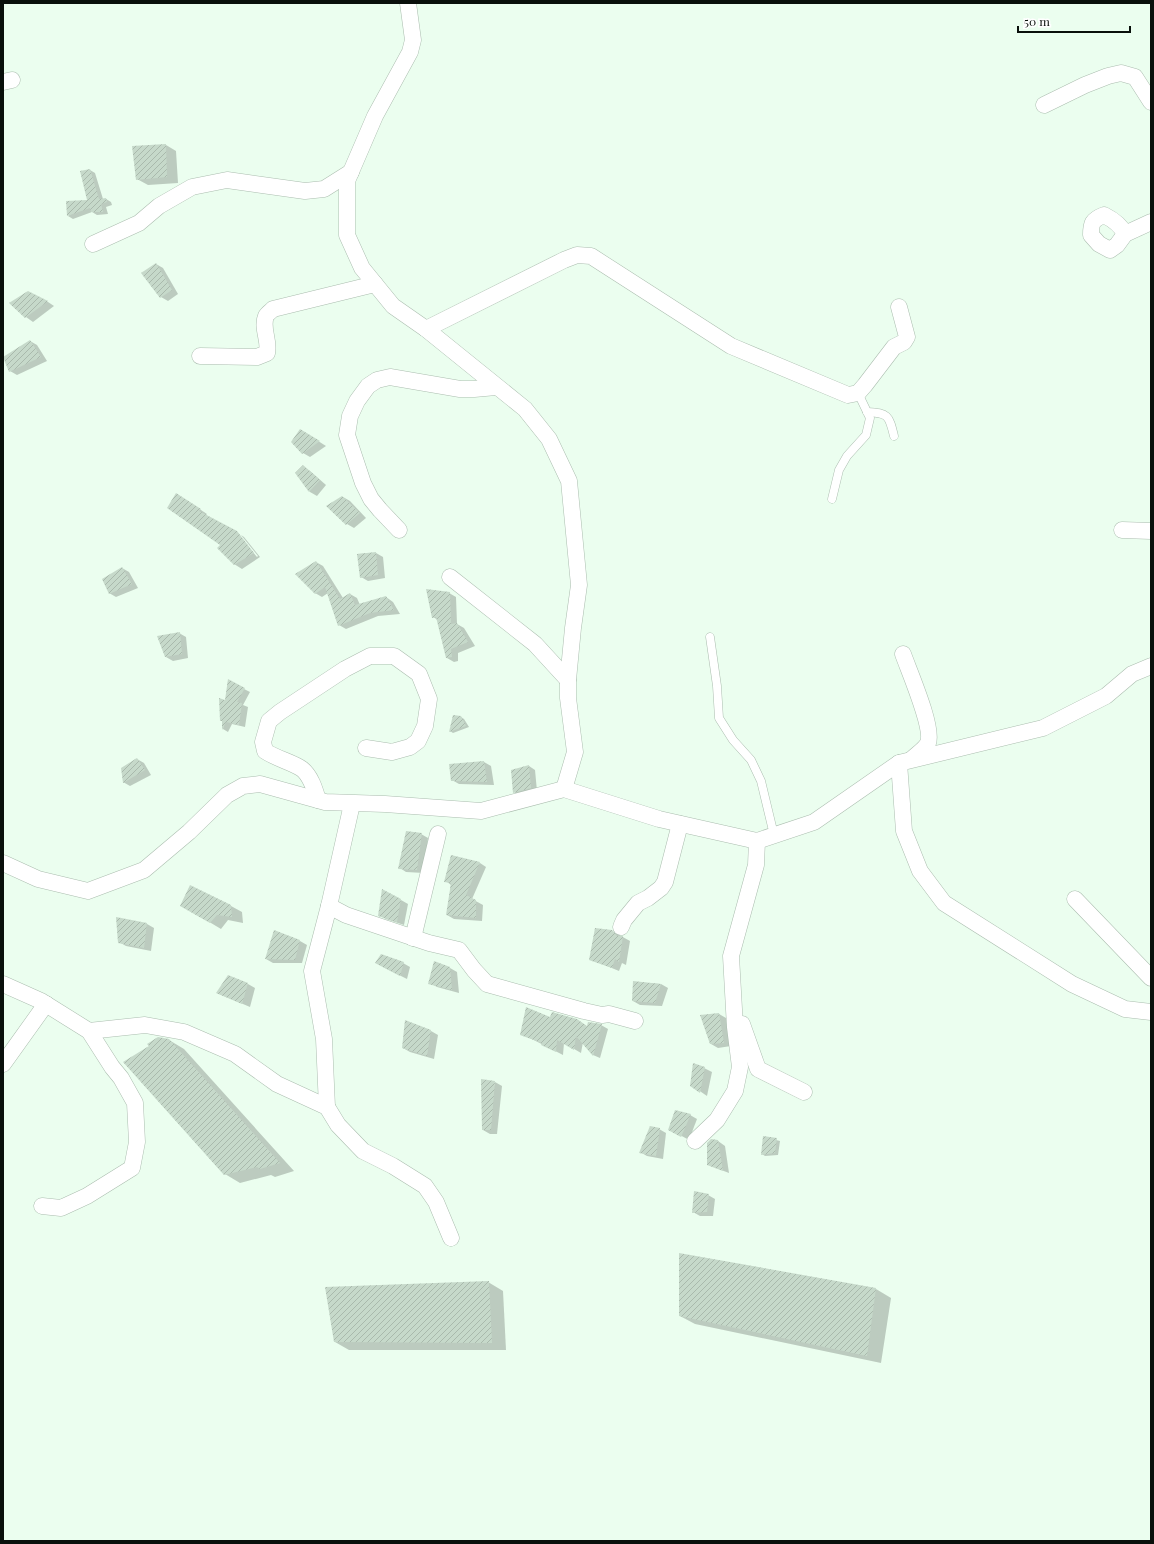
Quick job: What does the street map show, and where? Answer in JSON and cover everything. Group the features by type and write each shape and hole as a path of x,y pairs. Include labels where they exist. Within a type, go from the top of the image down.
{"street":[{"path":"408,3 413,40 410,52 375,116 347,181 347,235 362,268 393,306 426,329 525,409 549,439 569,481 579,585 568,680 568,698 575,752 564,789"},
{"path":"1044,105 1085,85 1108,76 1122,73 1135,77 1151,102"},
{"path":"93,244 139,222 159,206 192,187 227,180 305,191 324,189 351,172"},
{"path":"1125,234 1151,222"},
{"path":"426,329 564,260 577,255 591,256 731,346 848,395 858,393 894,347 904,342 907,337 899,307"},
{"path":"200,356 257,357 267,353 269,347 265,326 266,316 273,309 375,284"},
{"path":"399,530 371,499 363,483 347,435 350,416 357,401 368,386 377,380 390,377 460,389 474,390 496,387"},
{"path":"1122,530 1151,531"},
{"path":"450,577 535,644 568,680"},
{"path":"3,864 38,879 88,890 144,870 189,832 227,795 244,786 260,784 325,802 385,804 481,811 564,789 659,819 757,841 814,822 924,749 928,742 929,730 921,701 903,654"},
{"path":"318,800 313,784 303,770 275,758 265,751 264,742 269,721 280,712 345,669 370,656 394,656 419,674 429,699 426,726 418,741 410,747 392,752 366,748"},
{"path":"905,761 1043,728 1106,696 1132,674 1151,666"},
{"path":"905,761 904,831 920,871 944,903 1072,984 1125,1009 1151,1012"},
{"path":"352,804 329,906 312,972 324,1039 327,1107 338,1125 363,1151 393,1166 425,1186 436,1202 451,1238"},
{"path":"621,927 624,920 638,903 648,898 661,888 665,882 680,824"},
{"path":"414,938 438,834"},
{"path":"695,1141 717,1120 735,1091 740,1068 733,996 731,956 756,865 757,841"},
{"path":"1075,899 1151,978"},
{"path":"329,906 346,915 414,938 459,950 487,984 602,1016 610,1014 635,1021"},
{"path":"3,984 46,1004 88,1031 112,1067 122,1078 135,1103 137,1142 132,1168 87,1196 61,1208 42,1206"},
{"path":"733,996 748,1044 758,1069 804,1092"},
{"path":"3,1064 46,1004"},
{"path":"88,1031 145,1025 184,1032 235,1054 277,1084 327,1107"}],"lane":[{"path":"832,499 839,470 847,456 866,435 870,418 858,393"},
{"path":"867,412 881,413 890,419 894,436"},
{"path":"710,637 717,686 719,718 733,740 751,760 761,782 774,835"}],"building":[{"path":"166,144 167,177 136,180 132,146"},
{"path":"90,169 99,199 106,198 107,202 101,204 103,212 91,212 90,208 67,216 66,201 87,200 80,171"},
{"path":"156,263 172,290 160,298 141,273"},
{"path":"28,291 48,301 25,318 9,303"},
{"path":"30,340 41,357 9,372 3,357"},
{"path":"300,429 320,441 302,454 291,442"},
{"path":"303,465 320,480 309,492 295,473"},
{"path":"176,493 201,509 199,511 237,531 254,553 234,565 217,548 220,545 167,508"},
{"path":"342,496 360,513 346,525 326,506"},
{"path":"376,552 378,575 360,578 357,554"},
{"path":"316,561 340,599 350,593 355,605 386,596 394,610 370,613 338,626 325,587 315,594 295,574"},
{"path":"122,567 132,584 109,594 102,579"},
{"path":"426,589 450,592 451,624 457,623 468,642 451,649 452,657 446,658 436,617 432,618"},
{"path":"180,632 182,654 165,657 157,636"},
{"path":"228,679 245,688 237,702 242,703 239,725 226,722 222,730 219,698 225,700"},
{"path":"453,715 461,716 466,726 449,732"},
{"path":"137,758 145,770 123,783 121,768"},
{"path":"484,761 487,782 451,781 449,764"},
{"path":"529,765 531,788 513,793 511,770"},
{"path":"406,831 422,833 417,870 398,869"},
{"path":"451,855 480,862 466,895 476,900 476,918 446,915 451,883 444,882"},
{"path":"190,885 231,905 232,917 217,915 210,923 180,906"},
{"path":"382,889 401,899 397,922 378,916"},
{"path":"116,917 147,923 144,948 118,943"},
{"path":"595,928 612,930 617,936 623,936 619,962 615,959 612,968 589,960"},
{"path":"274,930 300,940 295,960 265,959"},
{"path":"381,954 404,962 400,976 375,963"},
{"path":"434,961 450,967 452,990 428,984"},
{"path":"228,975 248,983 242,1004 216,993"},
{"path":"633,981 661,984 655,1003 632,1001"},
{"path":"526,1007 550,1017 552,1012 577,1019 587,1026 588,1022 602,1024 593,1056 576,1036 574,1050 557,1040 556,1052 541,1045 542,1043 520,1035"},
{"path":"719,1013 724,1043 710,1044 700,1015"},
{"path":"405,1020 431,1030 427,1056 402,1048"},
{"path":"158,1037 169,1039 280,1163 260,1169 257,1167 224,1175 123,1062 149,1046 147,1044"},
{"path":"693,1063 705,1067 700,1093 690,1086"},
{"path":"481,1079 495,1081 491,1130 482,1130"},
{"path":"675,1110 691,1114 681,1137 668,1130"},
{"path":"650,1126 660,1128 656,1156 639,1153"},
{"path":"763,1136 777,1138 775,1153 761,1155"},
{"path":"711,1139 718,1140 723,1171 707,1165 707,1143"},
{"path":"694,1191 709,1194 707,1212 692,1213"},
{"path":"679,1253 876,1288 867,1356 679,1316"},
{"path":"489,1281 492,1343 334,1342 325,1287"}]}
